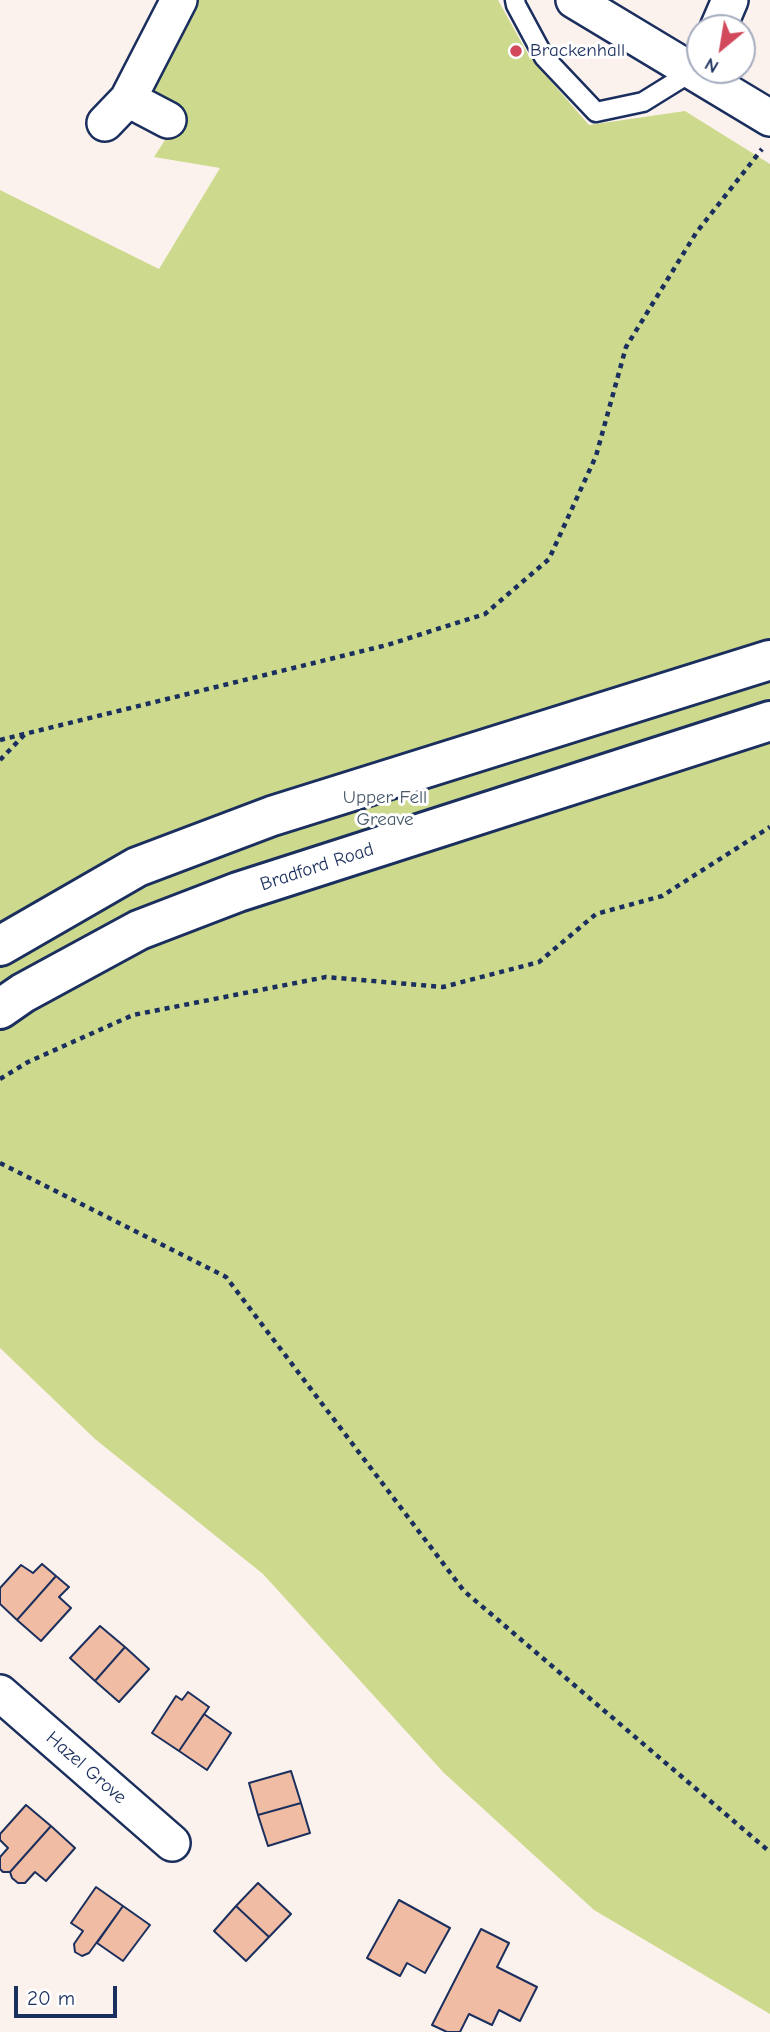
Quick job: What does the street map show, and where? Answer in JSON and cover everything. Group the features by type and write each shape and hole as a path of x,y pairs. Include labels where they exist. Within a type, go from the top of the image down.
{"main road":[{"path":"0,946 138,867 272,816 770,660"},
{"name":"Bradford Road","path":"0,1009 23,993 139,930 238,892 770,721"}],"street":[{"path":"168,120 116,111 180,0"},
{"path":"573,0 686,59"},
{"path":"723,84 770,118"},
{"name":"Hazel Grove","path":"0,1693 172,1843"}],"lane":[{"path":"515,0 544,57 596,112 643,102 686,73"}],"path":[{"path":"0,740 387,645 485,614 550,559 596,456 626,347 696,233 757,155"},
{"path":"0,760 26,733"},
{"path":"0,1079 28,1062 133,1014 326,976 443,987 539,962 596,914 662,896 770,827"},
{"path":"0,1163 226,1277 464,1591 770,1852"}],"green space":[{"name":"Upper Fell Greave","path":"190,0 498,0 529,56 589,125 685,111 770,164 770,2014 594,1910 444,1773 263,1574 95,1439 0,1348 0,190 159,269 220,168 154,157 181,115 137,89"}],"building":[{"path":"42,1564 56,1576 17,1620 0,1604 0,1588 21,1565 33,1573"},
{"path":"56,1576 69,1587 59,1597 71,1608 41,1641 17,1620"},
{"path":"100,1626 125,1647 95,1681 70,1658"},
{"path":"125,1647 149,1669 119,1702 95,1681"},
{"path":"188,1692 209,1707 179,1751 152,1733 176,1696 182,1700"},
{"path":"204,1714 231,1733 207,1770 179,1751"},
{"path":"291,1771 301,1803 258,1815 249,1783"},
{"path":"301,1803 310,1833 268,1846 258,1815"},
{"path":"26,1805 51,1826 10,1872 3,1872 0,1869 0,1857 8,1848 0,1840 0,1834"},
{"path":"51,1826 75,1848 46,1881 35,1872 25,1883 18,1883 10,1872"},
{"path":"258,1883 291,1914 269,1937 236,1906"},
{"path":"96,1887 123,1906 89,1953 82,1956 75,1952 74,1944 83,1931 71,1923"},
{"path":"399,1900 450,1928 425,1973 407,1963 400,1976 367,1958"},
{"path":"123,1906 150,1925 123,1961 97,1943"},
{"path":"236,1906 269,1937 246,1961 214,1931"},
{"path":"481,1929 509,1943 497,1967 537,1987 520,2021 499,2010 492,2025 469,2014 460,2032 447,2032 432,2025"}],"place":[{"name":"Brackenhall","path":"516,51"}]}
